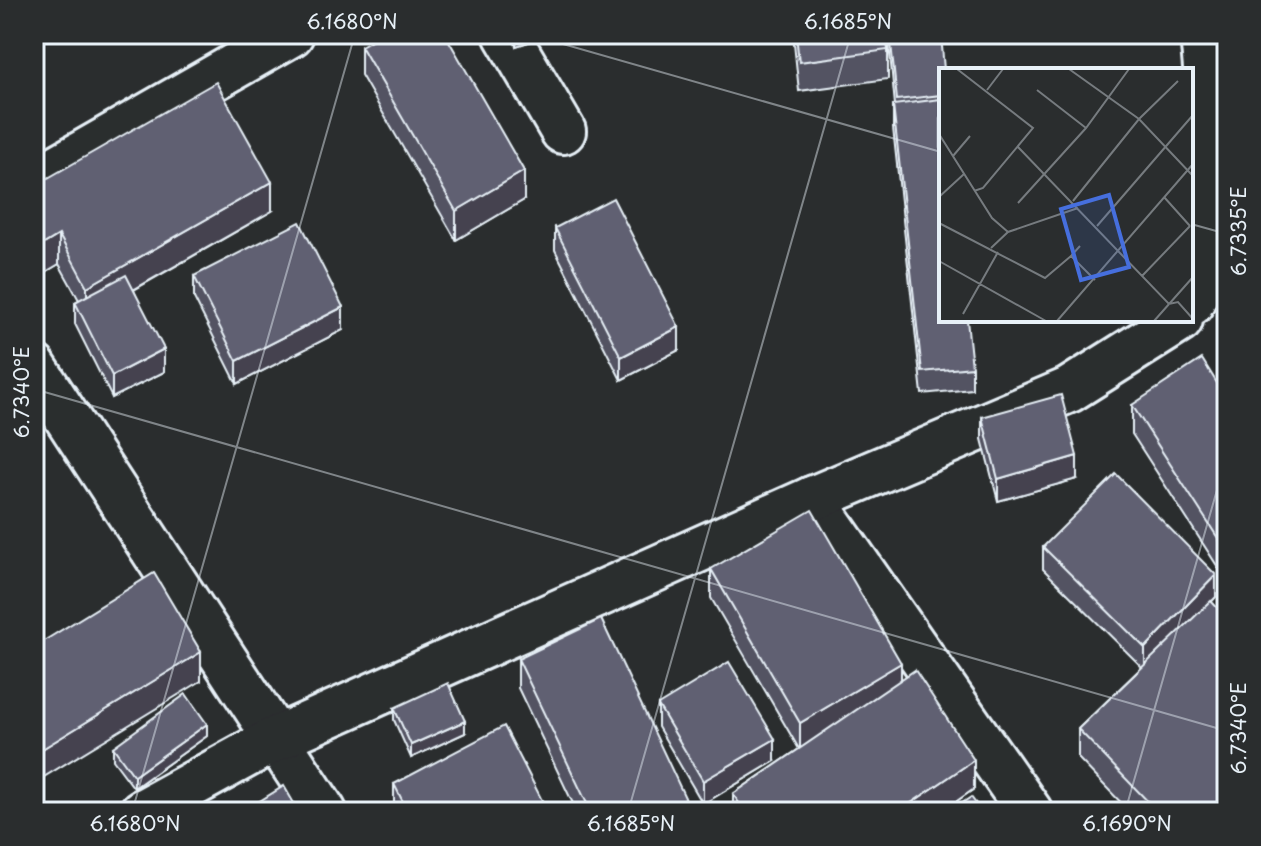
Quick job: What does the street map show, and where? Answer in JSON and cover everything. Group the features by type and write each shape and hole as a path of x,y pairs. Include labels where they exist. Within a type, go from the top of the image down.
{"street":[{"path":"34,181 291,34"},
{"path":"506,34 563,131"},
{"path":"1199,298 1209,248 1203,34"},
{"path":"142,812 273,740 812,499 1069,390 1165,322"},
{"path":"34,367 273,740 324,812"},
{"path":"812,499 1030,812"}],"building":[{"path":"382,34 445,34 524,171 456,211 361,46"},
{"path":"796,34 886,34 888,50 799,62"},
{"path":"890,34 941,34 944,68 939,68 939,95 897,100"},
{"path":"216,82 272,182 87,287 59,235 34,250 34,186"},
{"path":"939,99 939,322 967,322 972,367 922,372 893,105"},
{"path":"613,198 679,327 621,357 555,228"},
{"path":"300,222 343,307 237,361 194,276"},
{"path":"126,275 164,349 112,376 75,302"},
{"path":"1202,359 1227,399 1227,552 1132,405"},
{"path":"1061,395 1077,456 998,479 982,417"},
{"path":"1116,474 1216,575 1145,648 1043,547"},
{"path":"812,510 901,663 800,723 711,569"},
{"path":"154,573 201,652 34,754 34,647"},
{"path":"1211,601 1227,618 1227,812 1158,812 1078,729"},
{"path":"601,619 688,804 671,812 591,812 518,659"},
{"path":"729,662 775,739 703,781 658,705"},
{"path":"915,670 974,760 898,812 745,812 733,794"},
{"path":"448,683 465,721 411,745 394,708"},
{"path":"186,694 207,724 134,776 113,747"},
{"path":"504,726 548,812 408,812 394,784"},
{"path":"284,786 299,812 242,812"},
{"path":"971,797 982,812 949,812"}]}
